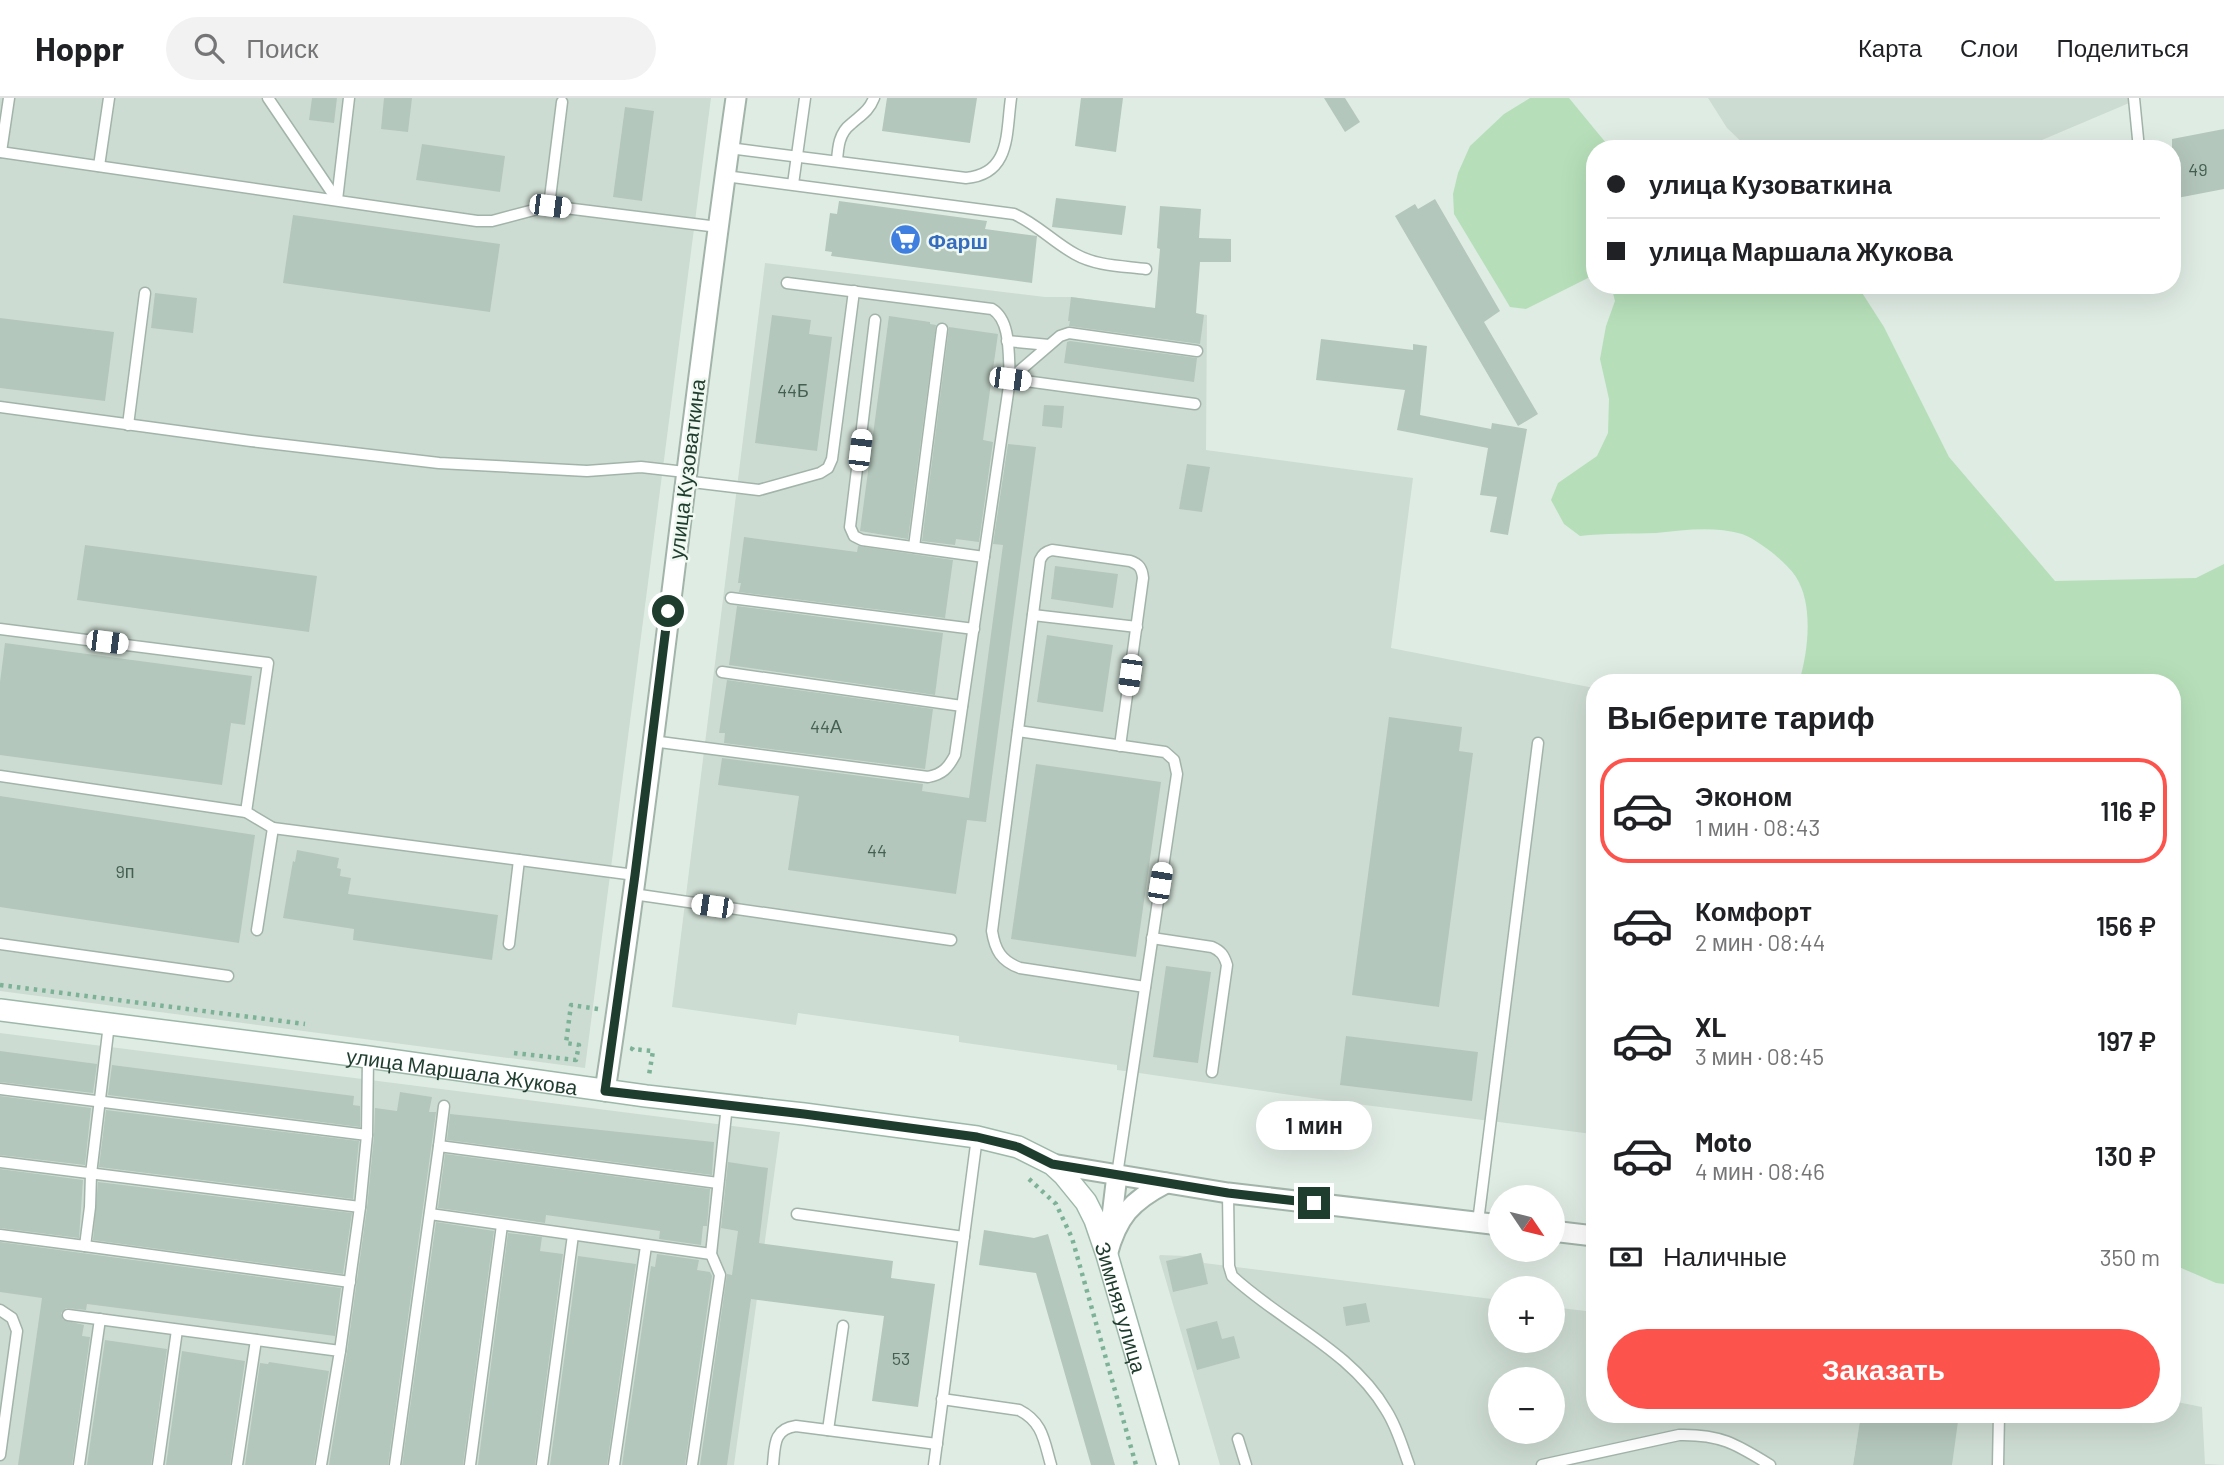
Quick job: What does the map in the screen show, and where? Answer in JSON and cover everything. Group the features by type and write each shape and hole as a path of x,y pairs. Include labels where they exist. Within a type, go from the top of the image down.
{"main road":[{"name":"улица Маршала Жукова","path":"0,1010 368,1056 605,1091 977,1137 1018,1147 1052,1164"},
{"name":"Зимняя улица","path":"1052,1164 1086,1202 1095,1220 1168,1465"}],"street":[{"name":"улица Кузоваткина","path":"605,1091 736,98"},
{"name":"улица Маршала Жукова","path":"1052,1164 1228,1193 1488,1223"},
{"path":"1107,1255 1116,1175"},
{"path":"1107,1255 1112,1235 1129,1208 1139,1198 1166,1183"},
{"path":"1565,1233 1586,1235"}],"lane":[{"path":"9,98 0,152 477,221 492,221 550,206 718,227"},
{"path":"99,166 109,98"},
{"path":"268,98 337,200"},
{"path":"337,200 349,98"},
{"path":"793,184 805,98"},
{"path":"836,161 839,141 843,134 849,125 870,108 874,98"},
{"path":"729,148 967,178 981,176 995,167 1003,155 1011,98"},
{"path":"2134,98 2138,140"},
{"path":"550,206 562,102"},
{"path":"725,176 1014,214 1030,220 1074,254 1091,262 1146,269"},
{"path":"652,741 928,777 939,775 948,768 955,755 1010,379 1002,318 992,309 787,283"},
{"path":"0,407 439,463 587,471 641,467 759,490 820,473 828,468 832,459 853,291"},
{"path":"128,425 145,293"},
{"path":"875,320 850,527 854,536 862,540 984,557"},
{"path":"914,547 942,329"},
{"path":"1010,379 1060,336 1069,333 1197,351"},
{"path":"1007,341 1049,345"},
{"path":"1010,379 1195,404"},
{"path":"1121,746 1142,570 1137,563 1052,550 1043,554 1040,561 992,931 994,945 1009,964 1020,968 1145,987"},
{"path":"731,598 974,629"},
{"path":"1033,615 1137,627"},
{"path":"0,629 268,663 246,812"},
{"path":"722,673 962,706"},
{"path":"1018,731 1165,752 1174,760 1177,774 1116,1175"},
{"path":"1478,1222 1538,743"},
{"path":"0,776 246,812 273,828 519,860 634,885 951,940"},
{"path":"257,930 273,828"},
{"path":"509,944 519,860"},
{"path":"1152,938 1212,947 1225,957 1227,965 1212,1072"},
{"path":"0,944 228,976"},
{"path":"85,1246 109,1024"},
{"path":"321,1465 360,1207 367,1135 368,1056"},
{"path":"0,1089 367,1135"},
{"path":"395,1465 444,1105"},
{"path":"692,1465 720,1275 710,1254 727,1105"},
{"path":"934,1465 977,1137"},
{"path":"439,1146 718,1183"},
{"path":"0,1162 360,1207"},
{"path":"1228,1193 1229,1266 1232,1276 1357,1374 1386,1409 1409,1465"},
{"path":"430,1214 710,1254"},
{"path":"797,1214 964,1237"},
{"path":"470,1465 502,1225"},
{"path":"0,1235 350,1282"},
{"path":"542,1465 573,1235"},
{"path":"614,1465 646,1246"},
{"path":"0,1311 12,1318 17,1331 0,1455"},
{"path":"68,1315 340,1351"},
{"path":"79,1465 100,1319"},
{"path":"828,1430 843,1326"},
{"path":"158,1465 177,1330"},
{"path":"237,1465 256,1340"},
{"path":"942,1399 1019,1410 1031,1416 1040,1427 1051,1465"},
{"path":"1998,1465 1999,1423"},
{"path":"773,1465 776,1439 786,1427 796,1426 937,1444"},
{"path":"1542,1465 1679,1435 1701,1434 1732,1442 1770,1465"},
{"path":"1238,1439 1246,1465"}],"path":[{"path":"566,1043 579,1045 576,1060"},
{"path":"1025,1177 1056,1204 1072,1238 1136,1465"}],"shaded area":[{"path":"0,98 711,98 585,1068 0,991"},
{"path":"1708,98 2141,98 2042,140 1740,140 1727,128"},
{"path":"765,263 1207,315 1206,450 1413,478 1391,648 1586,686 1586,1133 1117,1070 1117,1065 959,1042 959,1036 798,1013 796,1025 672,1007"},
{"path":"0,1033 780,1132 734,1465 0,1465"},
{"path":"1201,1253 1204,1263 1488,1298 1488,1353 1565,1353 1565,1309 1586,1311 1586,1423 1860,1423 1853,1465 1220,1465 1159,1257"},
{"path":"2181,1403 2202,1407 2205,1464 2223,1465 1917,1465 1923,1423 2181,1423"}],"green space":[{"path":"1530,98 1569,98 1604,140 1586,140 1586,279 1526,309 1510,307 1454,214 1453,194 1458,173 1470,146 1504,114"},
{"path":"1613,294 1863,294 1884,327 1949,457 2055,581 2196,578 2224,564 2224,1284 2181,1268 2181,674 1801,674 1808,629 1802,588 1789,568 1759,543 1742,534 1710,529 1580,536 1564,524 1551,500 1558,483 1597,456 1608,433 1609,399 1600,359 1606,326 1615,301"}],"building":[{"path":"312,98 337,98 334,123 309,120"},
{"path":"384,98 412,98 408,132 381,129"},
{"path":"887,98 977,98 970,143 882,131"},
{"path":"1081,98 1123,98 1116,152 1075,146"},
{"path":"1324,98 1345,98 1360,122 1345,132"},
{"path":"625,107 654,111 642,201 613,197"},
{"path":"2224,129 2224,189 2181,197 2181,140 2172,139"},
{"path":"422,144 505,156 500,192 416,180"},
{"path":"1056,198 1126,206 1122,235 1052,227"},
{"path":"1435,199 1500,311 1484,322 1538,414 1518,426 1395,216 1415,204 1418,209"},
{"name":"Фарш","path":"839,201 987,221 985,229 1037,236 1032,283 831,256 832,252 825,251 830,213 837,214"},
{"path":"1160,206 1201,209 1199,238 1231,239 1231,262 1200,262 1196,313 1204,315 1200,344 1069,326 1071,297 1155,308 1160,249 1157,248"},
{"path":"293,215 500,244 490,312 283,283"},
{"path":"155,293 197,298 193,333 151,328"},
{"path":"772,315 811,320 809,334 832,337 817,451 755,443"},
{"path":"889,316 936,325 908,539 860,531"},
{"path":"0,318 114,332 105,401 0,388"},
{"path":"949,327 998,334 983,440 993,442 979,542 956,539 955,545 922,541"},
{"path":"1321,339 1413,350 1413,344 1427,346 1420,415 1491,429 1492,423 1527,429 1508,535 1490,532 1497,497 1480,495 1488,448 1397,430 1405,390 1316,380"},
{"path":"1067,342 1197,358 1194,382 1064,363"},
{"path":"1044,405 1064,406 1062,428 1042,426"},
{"path":"1008,444 1036,447 986,822 967,820 956,894 788,870 799,796 718,785 722,758 923,784 922,791 969,798 1003,545 993,544"},
{"path":"1187,464 1210,467 1202,512 1179,509"},
{"path":"744,537 857,552 858,546 953,560 945,618 739,592"},
{"path":"85,545 317,576 309,632 77,600"},
{"path":"1055,566 1118,574 1113,608 1051,599"},
{"path":"737,606 943,633 935,695 729,665"},
{"path":"1047,635 1113,645 1103,712 1037,702"},
{"path":"5,643 252,676 245,725 231,723 222,785 0,755 0,682"},
{"path":"727,680 933,709 925,769 724,743 725,733 719,733"},
{"path":"1389,717 1462,727 1459,751 1473,753 1439,1007 1352,995"},
{"path":"1036,764 1161,782 1136,957 1011,939"},
{"path":"0,796 255,835 239,943 0,907"},
{"path":"297,850 339,858 337,868 341,869 340,876 351,878 348,894 498,915 492,960 353,940 354,929 283,918"},
{"path":"1166,966 1211,972 1198,1063 1153,1057"},
{"path":"1346,1036 1478,1052 1472,1101 1340,1085"},
{"path":"0,1051 97,1064 93,1093 0,1082"},
{"path":"112,1065 354,1096 353,1105 360,1106 360,1127 108,1095"},
{"path":"400,1092 432,1097 429,1112 436,1112 388,1465 329,1465 367,1208 375,1108 397,1111"},
{"path":"0,1096 91,1108 85,1165 0,1155"},
{"path":"106,1110 359,1141 353,1199 99,1167"},
{"path":"450,1114 714,1142 712,1175 447,1140"},
{"path":"445,1154 710,1189 707,1226 703,1226 701,1245 659,1239 660,1231 546,1215 545,1223 438,1208"},
{"path":"728,1162 768,1168 759,1243 893,1261 891,1278 935,1284 918,1407 872,1401 884,1316 751,1299 727,1465 700,1465 727,1274 732,1275 738,1231 721,1228"},
{"path":"0,1169 83,1180 79,1238 0,1228"},
{"path":"98,1182 352,1213 343,1274 93,1240"},
{"path":"436,1222 494,1231 463,1465 402,1465"},
{"path":"984,1230 1034,1238 1048,1234 1115,1465 1091,1465 1036,1273 979,1265"},
{"path":"508,1233 542,1237 540,1251 563,1254 535,1465 478,1465"},
{"path":"0,1242 341,1288 335,1336 87,1304 86,1310 66,1308 61,1313 63,1320 84,1325 82,1336 90,1337 72,1465 18,1465 42,1298 0,1292"},
{"path":"1201,1253 1208,1284 1173,1292 1166,1261"},
{"path":"657,1254 699,1260 697,1270 710,1272 712,1276 685,1465 622,1465 651,1266 655,1267"},
{"path":"578,1256 636,1264 607,1465 550,1465"},
{"path":"1366,1303 1370,1322 1346,1326 1343,1307"},
{"path":"1217,1321 1222,1339 1234,1336 1240,1358 1197,1370 1186,1329"},
{"path":"105,1340 167,1349 151,1465 87,1465"},
{"path":"182,1351 245,1361 230,1465 166,1465"},
{"path":"260,1363 329,1371 314,1465 245,1465"},
{"path":"1860,1423 1958,1423 1952,1465 1853,1465"}],"place":[{"name":"Фарш","path":"905,240"}],"route":[{"path":"668,611 605,1091 977,1137 1018,1147 1052,1164 1228,1193 1314,1203"}]}
